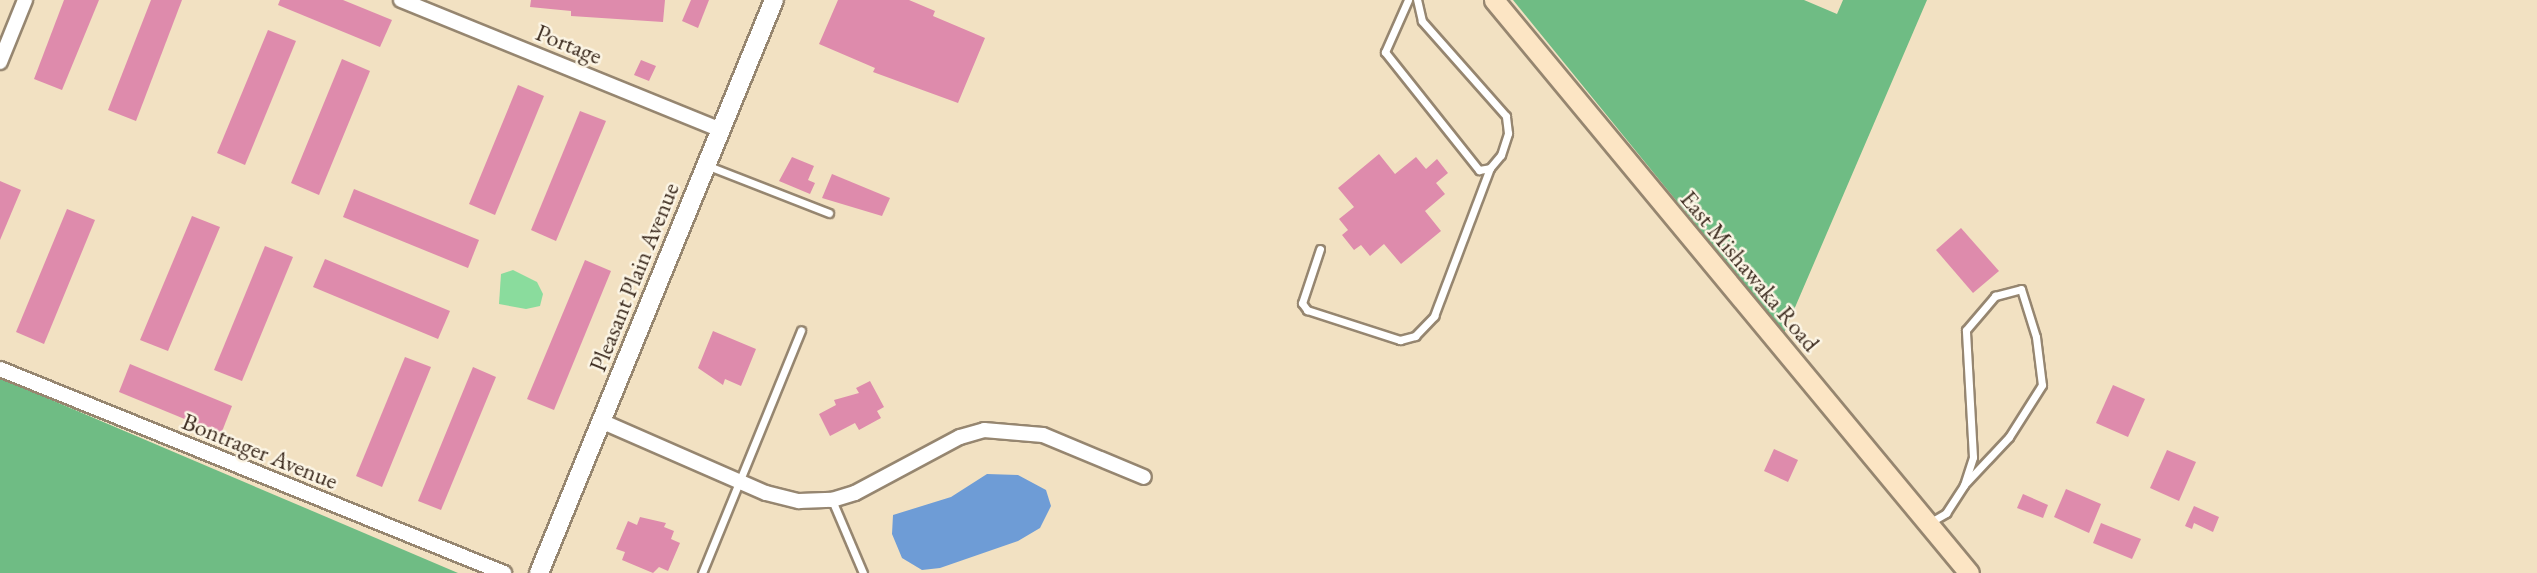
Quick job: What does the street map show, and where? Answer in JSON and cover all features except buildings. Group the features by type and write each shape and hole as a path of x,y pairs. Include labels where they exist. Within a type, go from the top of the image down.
{"main road":[{"name":"East Mishawaka Road","path":"1494,0 1969,573"}],"street":[{"path":"0,62 25,0"},
{"name":"Portage","path":"401,0 421,4 721,130"},
{"name":"Pleasant Plain Avenue","path":"539,573 774,0"},
{"name":"Bontrager Avenue","path":"0,369 504,573"},
{"path":"601,421 740,481 799,501 831,500 855,493 960,437 984,430 1043,435 1144,477"}],"lane":[{"path":"1408,0 1385,52 1479,170 1490,168"},
{"path":"1320,249 1302,303 1307,310 1400,340 1415,336 1434,316 1490,168 1501,155 1508,133 1506,116 1422,21 1417,0"},
{"path":"706,165 829,213"},
{"path":"1928,524 1946,513 1964,485 2009,437 2042,386 2036,337 2021,289 1995,296 1966,330 1973,457 1964,485"},
{"path":"702,573 801,330"},
{"path":"831,500 863,573"}],"green space":[{"path":"1513,0 1804,0 1837,14 1843,0 1927,0 1784,333"},
{"path":"513,270 537,282 543,294 540,306 526,309 499,304 501,274"},
{"path":"0,378 458,573 0,573"}],"water":[{"path":"987,474 1018,475 1046,490 1051,506 1040,528 1018,541 940,568 922,570 902,558 892,534 893,515 951,497"}]}
